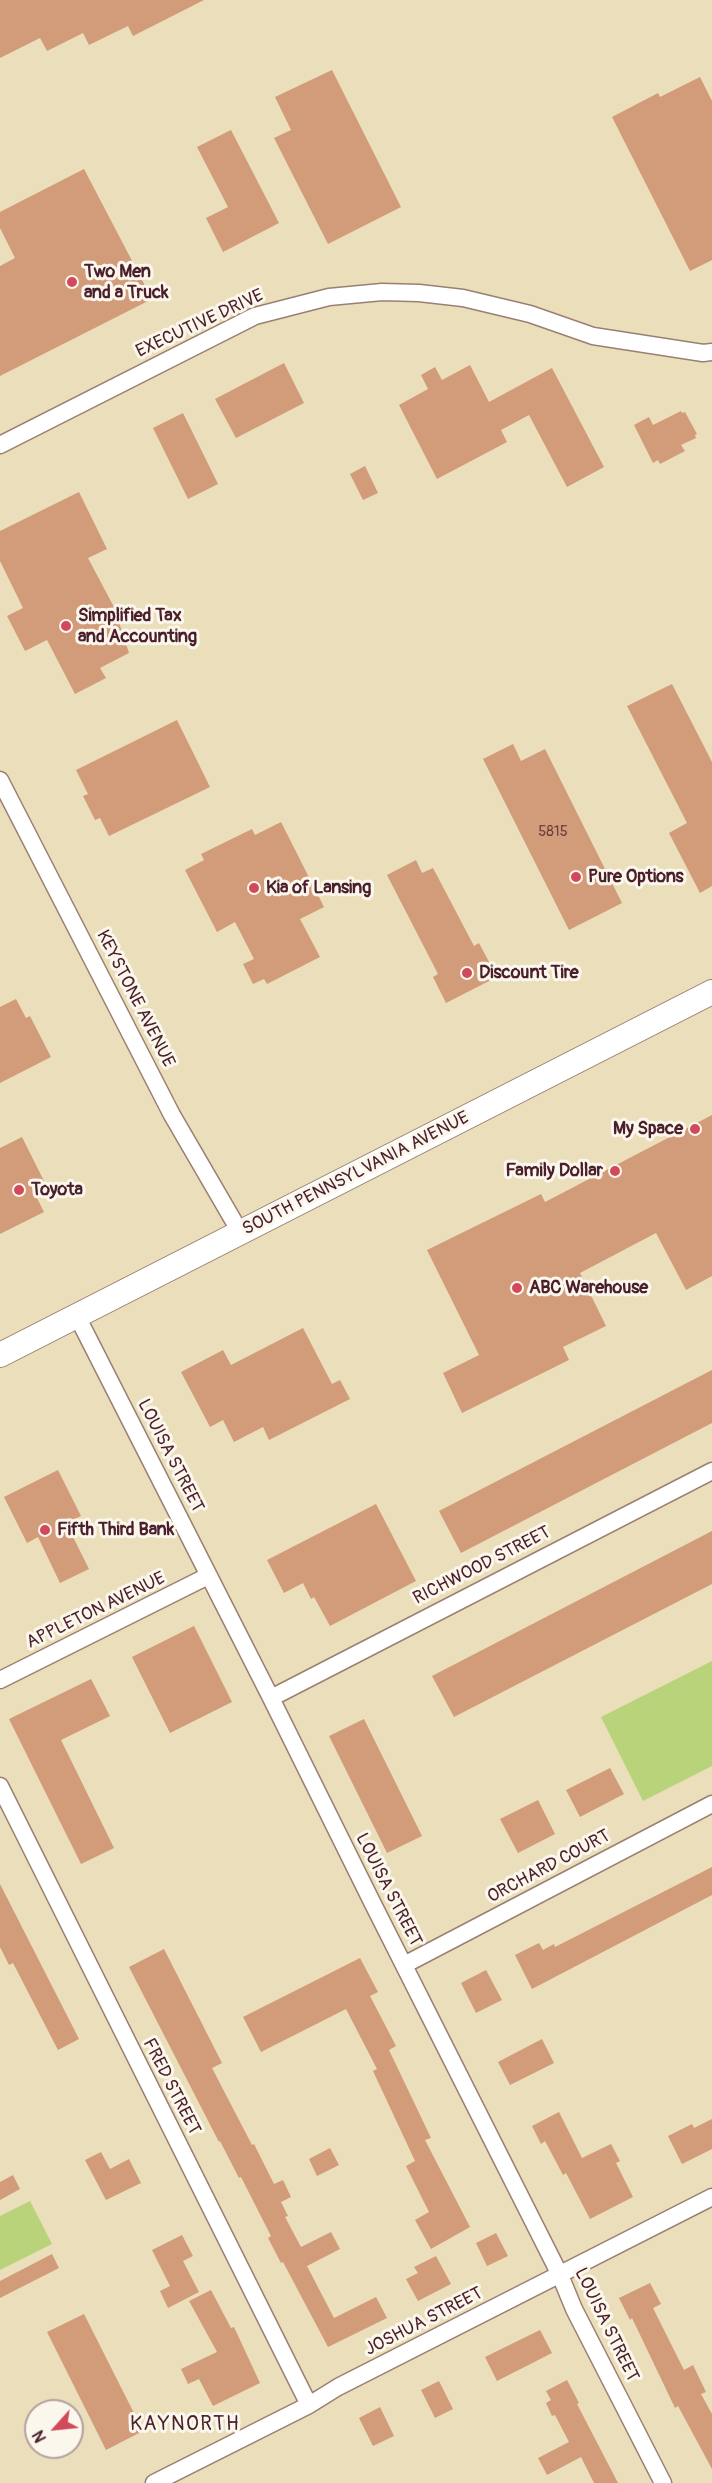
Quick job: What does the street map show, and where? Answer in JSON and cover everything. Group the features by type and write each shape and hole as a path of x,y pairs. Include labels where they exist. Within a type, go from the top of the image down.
{"main road":[{"name":"SOUTH PENNSYLVANIA AVENUE","path":"0,1355 712,992"}],"street":[{"name":"EXECUTIVE DRIVE","path":"0,445 255,316 329,297 382,292 419,292 463,297 530,314 593,336 703,353 712,352"},
{"name":"KEYSTONE AVENUE","path":"0,780 172,1115 240,1232"},
{"name":"LOUISA STREET","path":"77,1316 271,1698 663,2483"},
{"name":"RICHWOOD STREET","path":"271,1698 712,1471"},
{"name":"APPLETON AVENUE","path":"0,1680 208,1576"},
{"name":"FRED STREET","path":"0,1786 309,2405"},
{"name":"ORCHARD COURT","path":"404,1965 712,1804"},
{"name":"JOSHUA STREET","path":"154,2483 712,2197"}],"green space":[{"path":"712,1661 712,1766 643,1801 601,1717"},
{"path":"30,2201 52,2244 0,2270 0,2216"}],"building":[{"path":"0,0 204,0 133,36 128,26 89,45 83,33 47,51 40,38 0,58"},
{"path":"332,70 401,207 328,244 274,138 291,130 275,97"},
{"path":"700,77 712,101 712,260 690,271 612,117 658,93 660,97"},
{"path":"231,130 279,223 223,252 206,218 228,207 197,147"},
{"name":"Two Men and a Truck","path":"84,169 152,299 0,376 0,266 15,258 0,228 0,212"},
{"path":"284,363 304,403 236,438 215,399"},
{"path":"470,365 489,402 552,368 604,467 567,487 529,415 501,430 507,442 437,479 399,405 428,389 421,375 435,367 442,380"},
{"path":"681,411 685,412 697,434 696,438 681,445 685,451 660,464 658,460 653,463 634,425 649,417 653,425"},
{"path":"183,413 218,484 188,499 153,428"},
{"path":"365,466 378,493 363,500 350,474"},
{"path":"79,492 107,549 88,558 114,607 129,653 100,668 106,678 75,694 47,640 25,651 7,616 23,608 0,561 0,531"},
{"path":"672,684 712,762 712,886 700,893 669,833 687,823 627,706"},
{"path":"177,720 210,787 109,836 100,818 95,820 83,796 88,794 76,770"},
{"path":"513,744 521,761 545,749 622,903 569,930 483,759"},
{"name":"Kia of Lansing","path":"281,822 324,907 300,919 320,957 267,984 264,979 253,984 243,964 254,959 235,922 217,932 185,870 204,860 201,854 252,829 255,835"},
{"path":"416,860 422,873 433,868 474,946 479,943 497,977 446,1003 433,977 438,974 387,875"},
{"path":"16,999 26,1018 30,1016 51,1057 0,1083 0,1007"},
{"path":"712,1115 712,1276 686,1290 656,1233 580,1273 606,1326 563,1347 569,1360 462,1413 443,1373 479,1355 427,1250 541,1194 545,1202"},
{"name":"Toyota","path":"22,1137 44,1181 41,1183 37,1198 44,1212 0,1234 0,1148"},
{"path":"303,1328 332,1384 340,1380 350,1399 269,1440 263,1427 234,1442 223,1420 210,1427 181,1372 223,1350 231,1365"},
{"path":"712,1370 712,1423 461,1553 439,1511"},
{"name":"Fifth Third Bank","path":"58,1470 81,1516 66,1523 89,1569 60,1583 38,1537 27,1543 4,1497"},
{"path":"376,1504 416,1581 330,1626 314,1597 311,1599 303,1583 284,1593 267,1560"},
{"path":"712,1531 712,1584 454,1717 432,1676"},
{"path":"194,1626 232,1702 170,1733 132,1657"},
{"path":"91,1679 110,1716 61,1740 114,1848 81,1864 9,1719"},
{"path":"364,1719 422,1836 387,1853 329,1736"},
{"path":"610,1768 624,1794 580,1817 566,1790"},
{"path":"538,1800 555,1834 518,1853 500,1819"},
{"path":"712,1867 712,1895 532,1989 515,1955 539,1943 543,1950 554,1944 555,1947"},
{"path":"0,1884 79,2039 58,2050 13,1963 9,1965 0,1947"},
{"path":"164,1949 222,2063 212,2068 274,2184 283,2180 291,2197 281,2202 288,2216 285,2217 301,2247 331,2232 340,2249 307,2266 334,2318 376,2297 387,2318 328,2347 283,2262 281,2263 268,2238 271,2236 241,2177 239,2178 219,2142 129,1967"},
{"path":"360,1958 378,1992 370,1996 396,2046 389,2050 431,2138 425,2140 470,2227 431,2249 415,2220 429,2212 406,2166 415,2161 373,2071 377,2069 346,2009 261,2052 243,2017"},
{"path":"486,1970 502,2000 476,2013 461,1983"},
{"path":"542,2039 554,2063 510,2085 498,2062"},
{"path":"559,2112 582,2158 611,2144 620,2161 616,2163 633,2197 590,2219 566,2173 563,2175 545,2141 541,2144 532,2126"},
{"path":"712,2119 712,2149 682,2164 668,2136 692,2124 694,2128"},
{"path":"330,2148 339,2165 317,2176 309,2159"},
{"path":"101,2152 110,2169 129,2159 141,2183 106,2200 85,2160"},
{"path":"13,2175 20,2189 0,2200 0,2182"},
{"path":"496,2233 508,2256 487,2266 476,2243"},
{"path":"182,2235 193,2256 183,2261 199,2292 168,2308 160,2291 170,2286 152,2250"},
{"path":"52,2254 59,2268 0,2298 0,2281"},
{"path":"436,2256 451,2284 418,2301 406,2279 418,2273 414,2267"},
{"path":"650,2283 661,2304 653,2308 684,2370 693,2365 706,2392 701,2394 712,2414 712,2469 678,2406 675,2408 632,2318 630,2320 619,2298"},
{"path":"211,2290 231,2328 234,2327 260,2383 213,2406 199,2379 188,2384 181,2369 217,2352 189,2301"},
{"path":"84,2314 143,2431 106,2450 84,2406 84,2399 80,2399 47,2332"},
{"path":"540,2330 552,2353 497,2381 485,2357"},
{"path":"567,2380 618,2483 594,2483 581,2457 547,2475 538,2458 569,2442 546,2403 551,2400 546,2391"},
{"path":"439,2381 453,2409 435,2418 421,2390"},
{"path":"380,2407 394,2436 373,2446 359,2418"}],"place":[{"name":"Two Men and a Truck","path":"72,282"},
{"name":"Simplified Tax and Accounting","path":"66,626"},
{"name":"Pure Options","path":"576,877"},
{"name":"Kia of Lansing","path":"254,888"},
{"name":"Discount Tire","path":"467,973"},
{"name":"My Space","path":"695,1129"},
{"name":"Family Dollar","path":"615,1171"},
{"name":"Toyota","path":"19,1190"},
{"name":"ABC Warehouse","path":"517,1288"},
{"name":"Fifth Third Bank","path":"45,1530"}],"district":[{"name":"KAYNORTH","path":"185,2425"}]}
